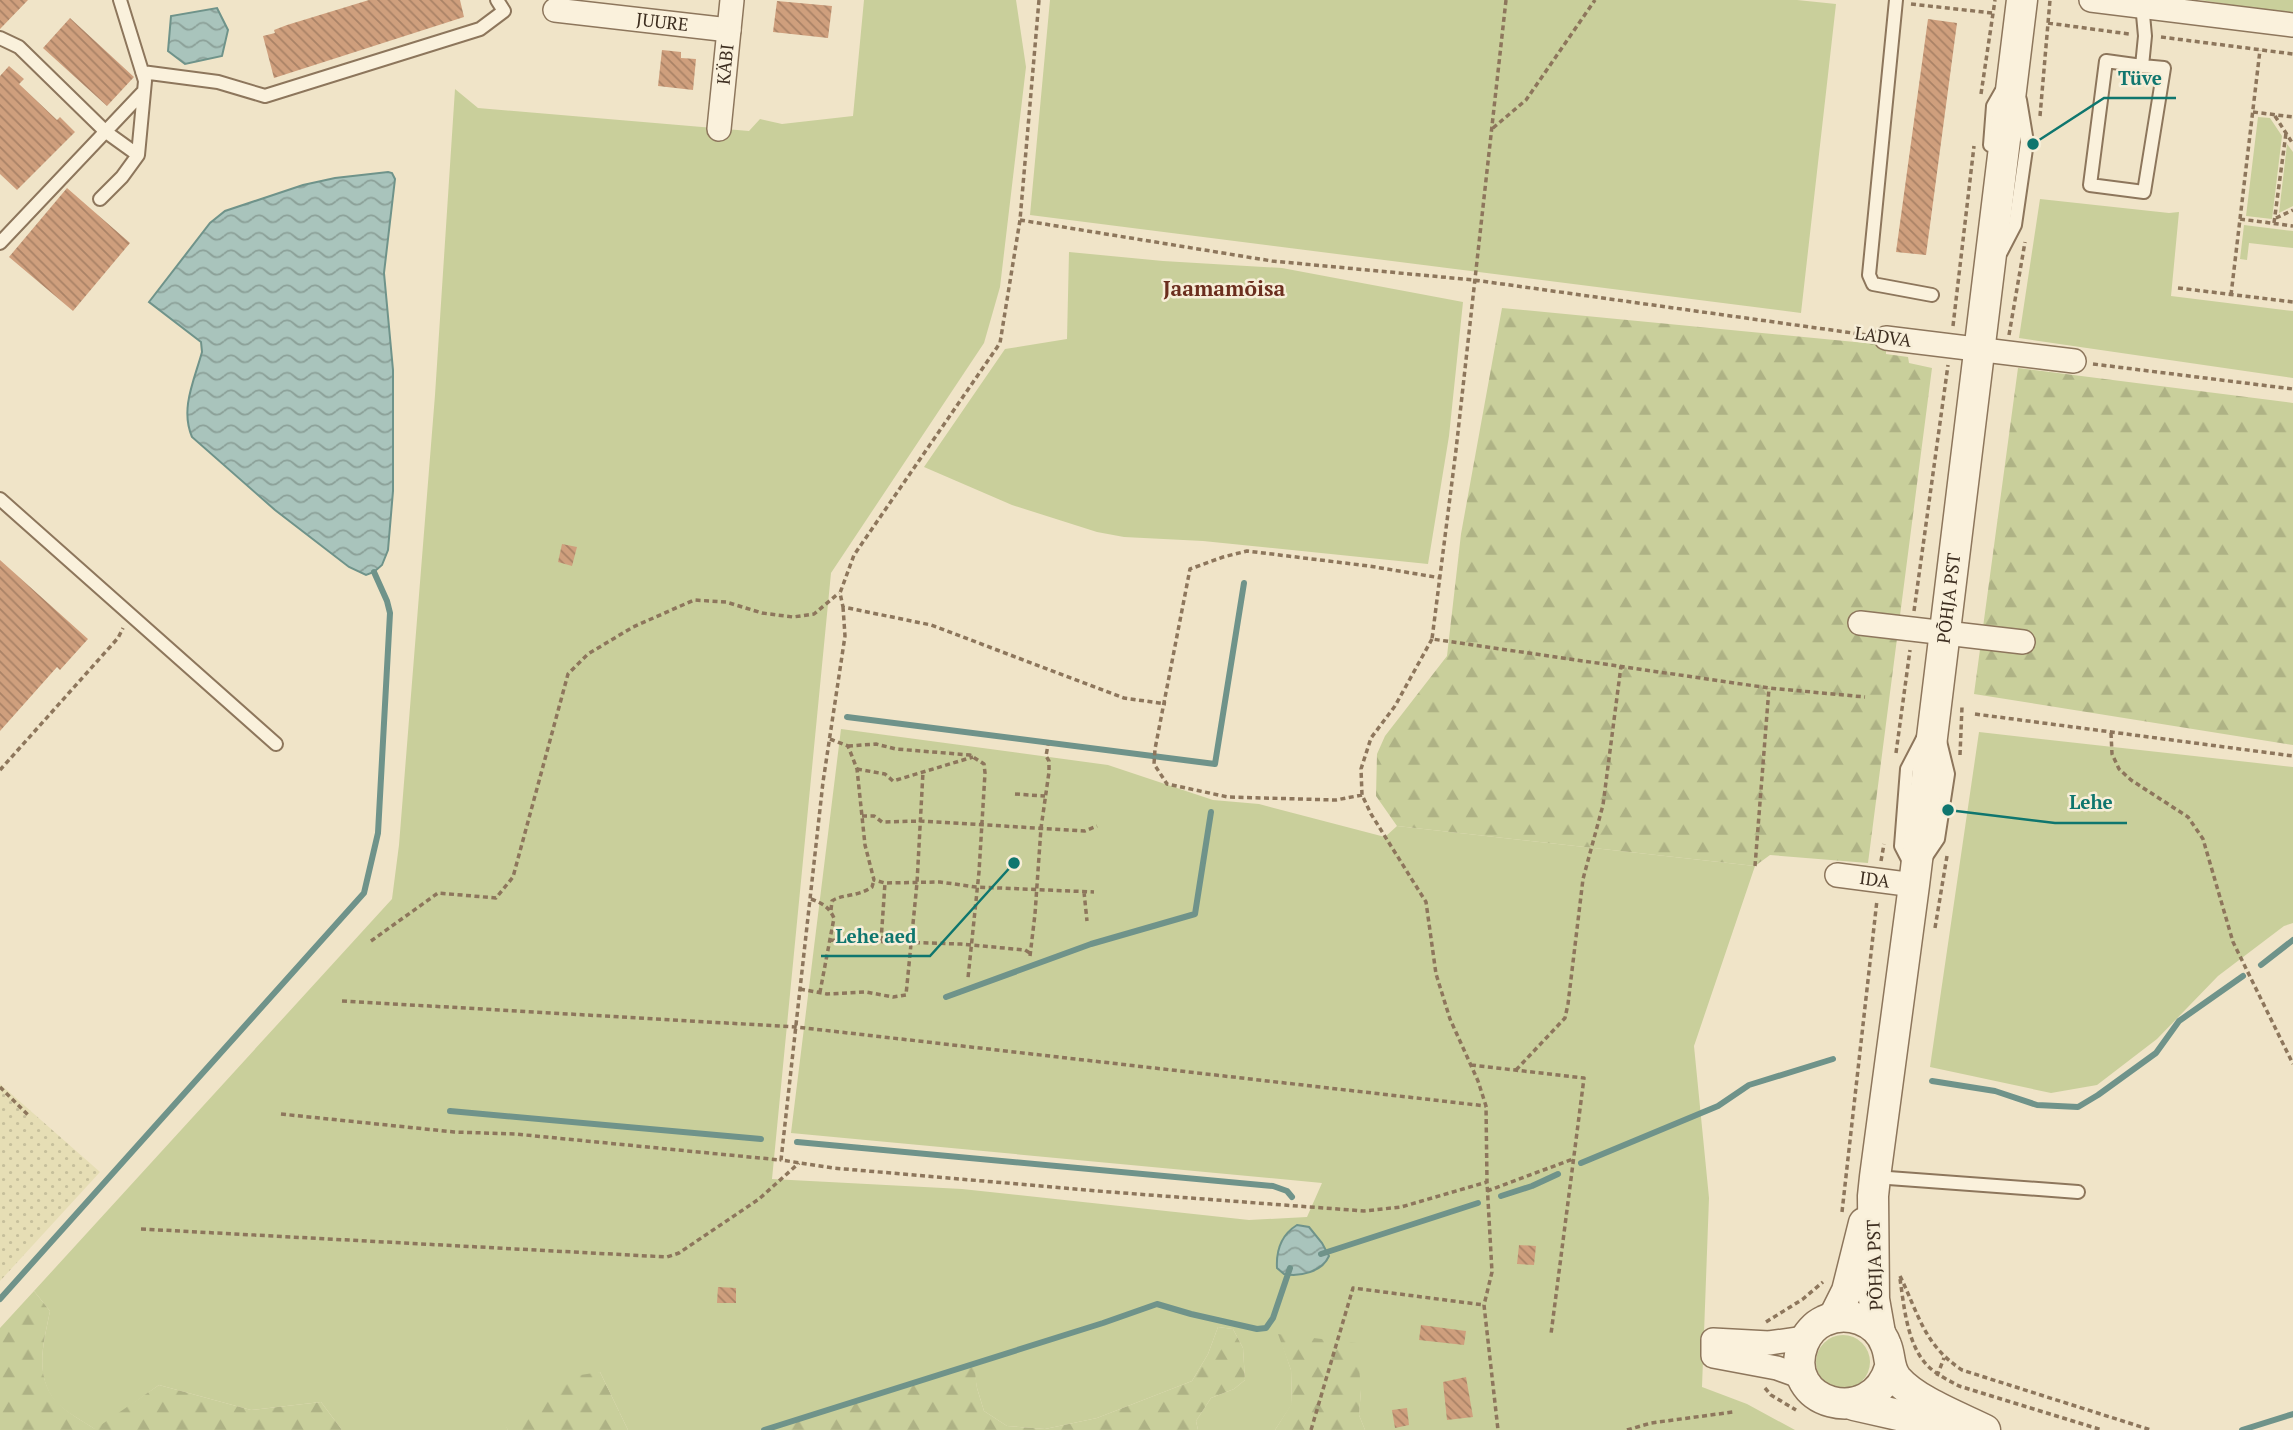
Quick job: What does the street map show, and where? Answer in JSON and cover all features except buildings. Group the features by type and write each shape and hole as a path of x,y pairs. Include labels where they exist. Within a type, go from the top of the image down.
{"street":[{"name":"KÄBI","path":"719,129 732,0"},
{"name":"PÕHJA PST","path":"1834,1317 1847,1291 1874,1186 1915,879 2022,0"},
{"path":"2091,0 2143,3 2293,25"},
{"name":"JUURE","path":"555,10 729,30"},
{"name":"LADVA","path":"1886,338 2074,361"},
{"path":"1860,623 2023,642"},
{"name":"IDA","path":"1837,875 1915,879"},
{"name":"PÕHJA PST","path":"1874,1186 1874,1298 1880,1333"},
{"path":"1854,1405 1874,1395 1882,1387 1889,1367 1886,1343 1871,1324 1859,1318 1834,1317 1817,1325 1805,1338 1800,1350 1802,1377 1817,1397 1829,1404 1854,1405 1965,1430"},
{"path":"1802,1377 1777,1368 1713,1356 1713,1340 1769,1343 1805,1338"},
{"path":"1889,1367 1897,1379 1909,1389 1985,1430"}],"lane":[{"path":"100,199 122,177 138,155 145,81 120,0"},
{"path":"142,72 218,82 265,96 480,29 504,11 497,0"},
{"path":"1896,1 1869,275 1873,284 1881,287 1932,295"},
{"path":"2142,66 2145,36 2143,3"},
{"path":"0,38 19,47 106,132 138,155"},
{"path":"2106,61 2142,66 2164,68 2144,192 2090,185 2106,61"},
{"path":"1988,160 1993,106 2014,66"},
{"path":"0,243 142,93"},
{"path":"1986,188 1981,235 1989,277"},
{"path":"0,499 276,744"},
{"path":"1874,1186 2078,1192"}],"path":[{"path":"371,941 438,893 496,898 513,877 568,674 588,654 633,627 694,600 726,601 762,612 793,617 814,614 840,593 854,555 1000,343 1020,220 1039,0"},
{"path":"1498,1430 1483,1305 1492,1272 1486,1106 1450,1019 1436,974 1426,902 1362,794 1361,769 1371,738 1395,706 1432,639 1506,0"},
{"path":"1990,29 1995,0"},
{"path":"2050,0 2048,23 2293,54"},
{"path":"1493,128 1526,100 1594,1"},
{"path":"1896,1 1992,13"},
{"path":"2231,295 2260,50"},
{"path":"2253,112 2293,117"},
{"path":"2274,115 2292,142"},
{"path":"2275,221 2286,134"},
{"path":"2275,221 2293,209"},
{"path":"2240,219 2275,221 2293,226"},
{"name":"LADVA","path":"1020,220 1272,261 1474,280 1886,338"},
{"path":"2178,288 2293,302"},
{"path":"2074,361 2293,389"},
{"path":"1362,794 1336,800 1228,797 1167,783 1154,764 1155,753 1190,569 1247,551 1441,578"},
{"path":"781,1160 830,739 845,636 840,593"},
{"path":"843,607 931,625 1124,698 1166,704"},
{"path":"0,770 118,638 130,613"},
{"path":"1432,639 1769,688 1865,697"},
{"path":"1516,1070 1565,1018 1583,879 1603,805 1622,665"},
{"path":"1755,866 1769,688"},
{"path":"1975,714 2293,756"},
{"path":"2111,733 2112,754 2119,769 2131,780 2188,817 2203,839 2233,942 2293,1065"},
{"path":"830,739 849,746 876,744 896,749 973,757 984,764 979,872 968,978"},
{"path":"830,940 971,945 1024,950 1030,954 1041,828 1049,772 1046,755 1048,745"},
{"path":"831,911 832,901 836,897 851,897 864,892 872,887 874,880 865,845 856,769 849,746"},
{"path":"856,769 885,774 893,781 973,757"},
{"path":"800,989 866,992 893,997 906,995 917,883 923,772"},
{"path":"1015,794 1045,796"},
{"path":"862,816 874,816 882,822 921,821 1085,831 1097,826"},
{"path":"874,880 886,883 940,882 976,887 1094,892"},
{"path":"881,941 886,883"},
{"path":"1084,892 1087,920"},
{"path":"811,899 831,911 834,918 820,992"},
{"path":"342,1002 796,1027 1486,1106"},
{"path":"1471,1065 1584,1078 1551,1334"},
{"path":"0,1087 29,1116"},
{"path":"281,1114 1110,1192 1364,1211 1401,1207 1487,1182"},
{"path":"1487,1191 1573,1159"},
{"path":"141,1229 667,1257 679,1254 759,1199 799,1163"},
{"path":"2102,1430 1959,1386 1938,1374 1926,1364 1915,1345 1905,1310 1899,1272 1925,1331 1936,1349 1962,1370 2151,1430"},
{"path":"1311,1430 1353,1288 1483,1305"},
{"path":"1626,1430 1650,1423 1733,1412"}],"shaded area":[{"path":"0,1084 100,1172 0,1281"}],"green space":[{"path":"864,0 1016,0 1026,67 1000,287 984,343 831,573 772,1179 962,1189 1249,1220 1307,1217 1322,1183 791,1133 841,729 1108,765 1213,800 1259,804 1385,837 1397,826 1755,866 1694,1046 1709,1198 1702,1387 1747,1404 1795,1430 1365,1430 1359,1415 1361,1390 1279,1334 1291,1370 1292,1404 1275,1430 1198,1430 1196,1421 1211,1398 1234,1389 1245,1380 1243,1348 1233,1329 1218,1327 1208,1354 1192,1381 1097,1418 1045,1429 1007,1426 984,1411 973,1364 764,1430 628,1430 600,1372 505,1424 508,1430 342,1430 321,1402 251,1410 159,1385 96,1430 55,1401 45,1380 42,1358 50,1311 34,1291 392,899 399,845 435,395 455,89 478,108 749,131 760,119 782,124 853,116"},
{"path":"1050,0 1797,0 1836,4 1801,313 1030,215"},
{"path":"2200,0 2293,0 2293,14"},
{"path":"2258,117 2270,118 2282,136 2272,219 2246,216"},
{"path":"2287,144 2293,152 2293,206 2279,213"},
{"path":"2040,199 2179,212 2171,296 2293,311 2293,378 2019,338"},
{"path":"2244,225 2293,231 2293,248 2249,243 2247,260 2240,259"},
{"path":"1069,252 1282,268 1463,302 1449,436 1428,564 1203,541 1124,537 1097,532 1012,505 924,467 1005,349 1067,339"},
{"path":"1502,308 1886,345 1886,354 1908,357 1909,363 1932,368 1868,863 1770,855 1755,866 1397,826 1376,796 1377,754 1385,736 1447,656 1461,534"},
{"path":"2018,368 2293,403 2293,745 1974,694"},
{"path":"1979,732 2293,767 2293,923 2284,926 2218,976 2157,1039 2097,1085 2051,1093 1930,1067"},
{"path":"34,1291 50,1311 42,1357 49,1390 64,1408 95,1429 159,1385 251,1410 321,1402 342,1430 0,1430 0,1328"},
{"path":"1218,1327 1233,1329 1243,1348 1245,1380 1234,1389 1211,1398 1196,1421 1198,1430 764,1430 974,1364 984,1411 1007,1426 1045,1429 1097,1418 1192,1381 1208,1354"},
{"path":"1278,1334 1357,1343 1361,1390 1359,1415 1365,1430 1275,1430 1292,1403 1291,1370"},
{"path":"1843,1335 1862,1343 1870,1362 1862,1381 1843,1389 1824,1381 1816,1362 1824,1343"},
{"path":"600,1372 628,1430 508,1430 504,1424 561,1378"}],"water":[{"path":"217,8 228,30 222,56 185,64 168,51 171,16"},
{"path":"392,173 395,179 384,273 393,370 393,491 388,550 382,565 366,575 349,567 275,510 192,437 187,416 188,405 202,352 201,342 149,302 210,223 225,211 303,185"},
{"path":"1297,1225 1309,1227 1329,1256 1316,1270 1297,1275 1284,1274 1277,1268 1277,1255 1283,1238"}],"waterway":[{"path":"0,1299 364,893 378,833 390,613 374,572"},
{"path":"847,717 1215,764 1244,583"},
{"path":"946,997 1091,944 1195,914 1211,812"},
{"path":"2261,965 2293,940"},
{"path":"1932,1081 1995,1091 2037,1105 2078,1107 2156,1053 2179,1021 2243,976"},
{"path":"1581,1163 1718,1106 1749,1085 1833,1059"},
{"path":"450,1111 761,1139"},
{"path":"797,1142 1273,1186 1287,1191 1292,1197"},
{"path":"1501,1196 1558,1174"},
{"path":"1321,1254 1478,1203"},
{"path":"764,1430 1157,1304 1257,1329 1266,1328 1273,1318 1290,1268"},
{"path":"2242,1430 2293,1414"}],"place":[{"name":"Tüve","path":"2033,144"},
{"name":"Lehe","path":"1948,810"},
{"name":"Lehe aed","path":"1014,863"}],"district":[{"name":"Jaamamõisa","path":"1224,289"}]}
